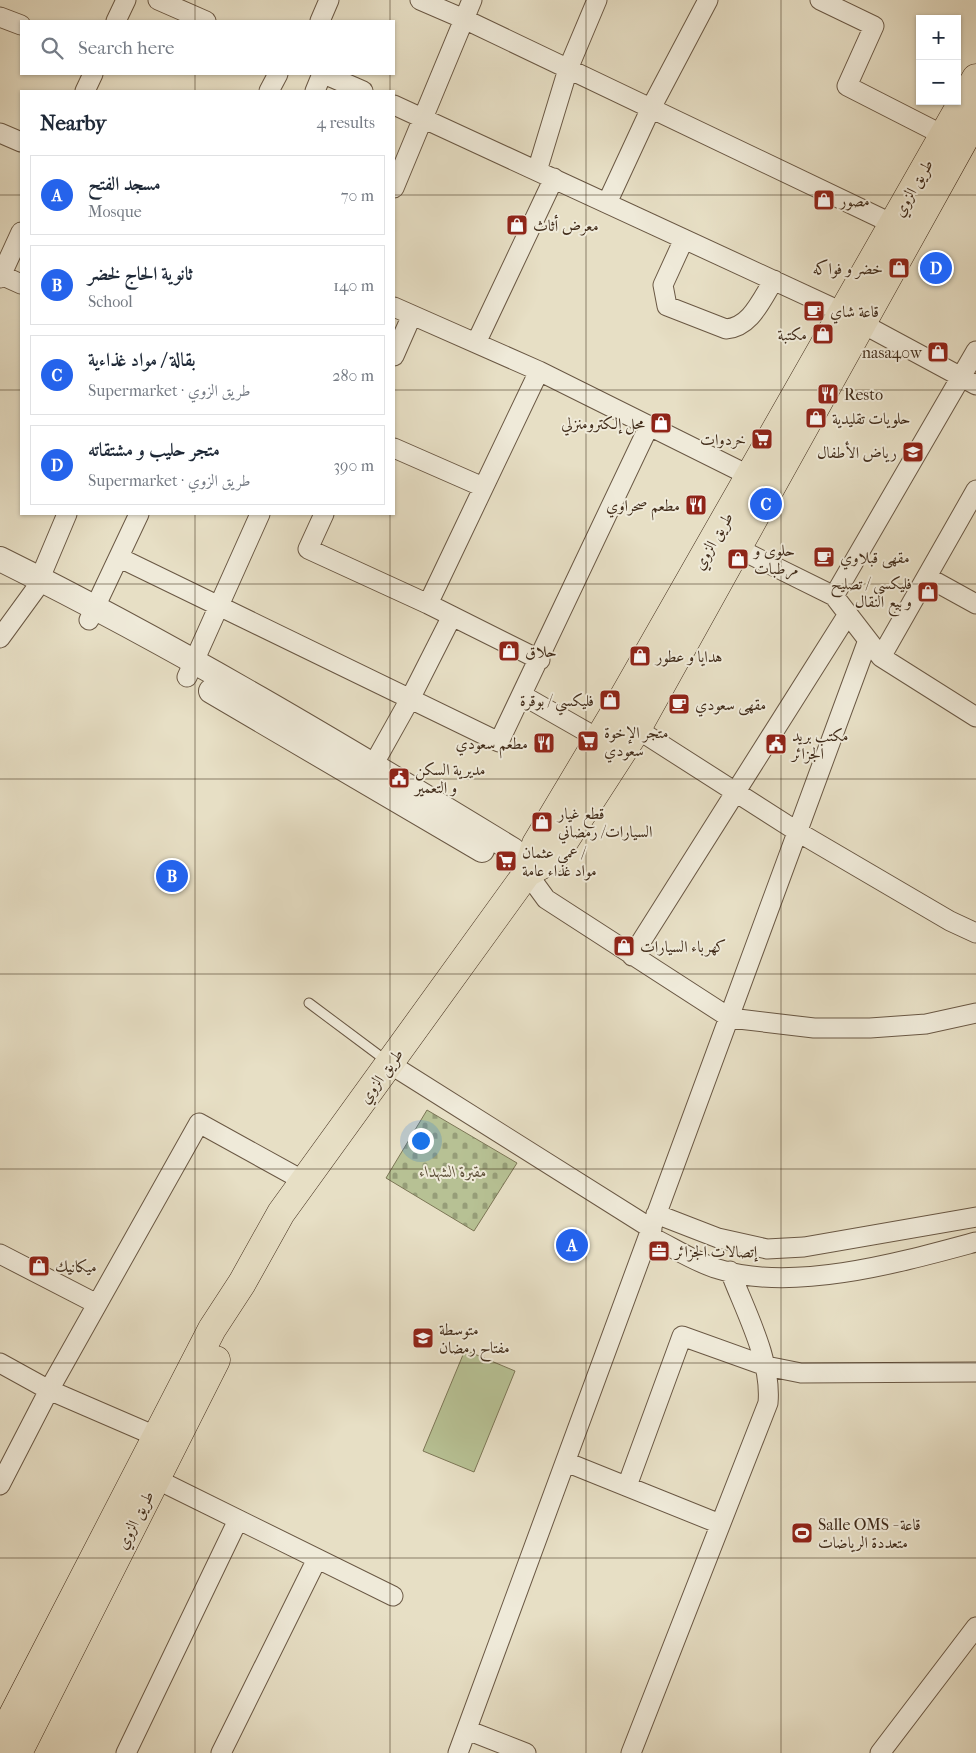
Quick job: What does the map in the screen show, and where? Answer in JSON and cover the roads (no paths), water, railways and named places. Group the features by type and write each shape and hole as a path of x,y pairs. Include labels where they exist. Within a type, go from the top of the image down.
{"main road":[{"name":"طريق الزوي","path":"527,873 553,859 637,728 736,548 852,318 893,224 976,78"},
{"name":"طريق الزوي","path":"0,1740 165,1440 212,1329 242,1283 281,1213 527,873 536,844 750,476 852,318 976,118"},
{"name":"طريق الزوي","path":"18,1753 156,1479 165,1440"}],"street":[{"path":"116,20 126,0"},
{"path":"158,0 204,20"},
{"path":"320,20 329,0"},
{"path":"420,0 464,19 893,224"},
{"path":"395,186 472,0"},
{"path":"476,343 545,174 568,69 597,0"},
{"path":"607,203 651,108 708,0"},
{"path":"820,0 874,26 847,86 944,135"},
{"path":"0,17 20,25"},
{"path":"85,90 93,75"},
{"path":"270,90 277,75"},
{"path":"315,90 323,75"},
{"path":"325,75 362,90"},
{"path":"395,105 774,280 852,318 968,381"},
{"path":"0,133 20,142"},
{"path":"20,234 0,276 20,284"},
{"path":"684,239 663,285 667,306 726,329 736,328 746,323 774,280"},
{"path":"395,307 539,371 750,476"},
{"path":"395,354 412,315"},
{"path":"834,596 968,381 976,351"},
{"path":"428,604 539,371"},
{"path":"120,558 499,742 540,660 649,426"},
{"path":"395,448 484,487"},
{"path":"881,657 976,490"},
{"path":"0,638 38,584 67,515"},
{"path":"91,614 120,558 139,515"},
{"path":"190,670 260,515"},
{"path":"324,515 308,549 428,604 540,660"},
{"path":"736,548 834,596 881,657 976,717"},
{"path":"0,559 38,584 369,773 507,865 527,873 546,899 730,1018 814,1028 870,1028 926,1024 976,1013"},
{"path":"0,573 38,584"},
{"path":"927,577 976,604"},
{"path":"632,956 848,614"},
{"path":"369,773 410,699 452,616"},
{"path":"458,1753 868,640"},
{"path":"522,695 598,739"},
{"path":"637,728 798,832 950,921 976,933"},
{"path":"390,1064 652,1226 717,1269 755,1276 799,1277 854,1270 976,1242"},
{"path":"0,1485 49,1390 199,1123 304,1181"},
{"path":"652,1226 767,1249 823,1244 976,1217"},
{"path":"0,1254 97,1304"},
{"path":"631,1753 768,1403 770,1384 766,1366 730,1271"},
{"path":"627,1486 682,1336 766,1366 801,1374 976,1372"},
{"path":"0,1363 49,1390 165,1440"},
{"path":"566,1462 720,1524"},
{"path":"156,1479 393,1596"},
{"path":"126,1753 238,1520"},
{"path":"221,1753 317,1559"},
{"path":"880,1753 976,1627"},
{"path":"467,1730 526,1753"}],"lane":[{"path":"309,1004 390,1064"}],"place":[{"name":"مصور","path":"824,200"},
{"name":"معرض أثاث","path":"517,225"},
{"name":"خضر و فواكه","path":"899,268"},
{"name":"متجر حليب و مشتقاته","path":"936,268"},
{"name":"قاعة شاي","path":"814,311"},
{"name":"مكتبة","path":"823,334"},
{"name":"nasa40w","path":"938,352"},
{"name":"Resto","path":"828,394"},
{"name":"حلويات تقليدية","path":"816,418"},
{"name":"محل إلكترومنزلي","path":"661,423"},
{"name":"خردوات","path":"762,439"},
{"name":"رياض الأطفال","path":"913,452"},
{"name":"بقالة / مواد غذاءية","path":"766,504"},
{"name":"مطعم صحراوي","path":"696,505"},
{"name":"مقهى قبلاوي","path":"824,557"},
{"name":"حلوى و مرطبات","path":"738,559"},
{"name":"فليكسي / تصليح و بيع النقال","path":"928,592"},
{"name":"حلاق","path":"509,651"},
{"name":"هدايا و عطور","path":"640,656"},
{"name":"فليكسي / بوقرة","path":"610,700"},
{"name":"مقهى سعودي","path":"679,704"},
{"name":"متجر الإخوة سعودي","path":"588,741"},
{"name":"مطعم سعودي","path":"544,743"},
{"name":"مكتب بريد الجزائر","path":"776,744"},
{"name":"مديرية السكن و التعمير","path":"399,778"},
{"name":"قطع غيار السيارات/ رمضاني","path":"542,822"},
{"name":"عمي عثمان / مواد غذاء عامة","path":"506,861"},
{"name":"ثانوية الحاج لخضر","path":"172,876"},
{"name":"كهرباء السيارات","path":"624,946"},
{"name":"مسجد الفتح","path":"572,1245"},
{"name":"إتصالات الجزائر","path":"659,1251"},
{"name":"ميكانيك","path":"39,1266"},
{"name":"متوسطة مفتاح رمضان","path":"423,1338"},
{"name":"Salle OMS - قاعة متعددة الرياضات","path":"802,1533"}],"park label":[{"name":"مقبرة الشهداء","path":"453,1171"}]}
